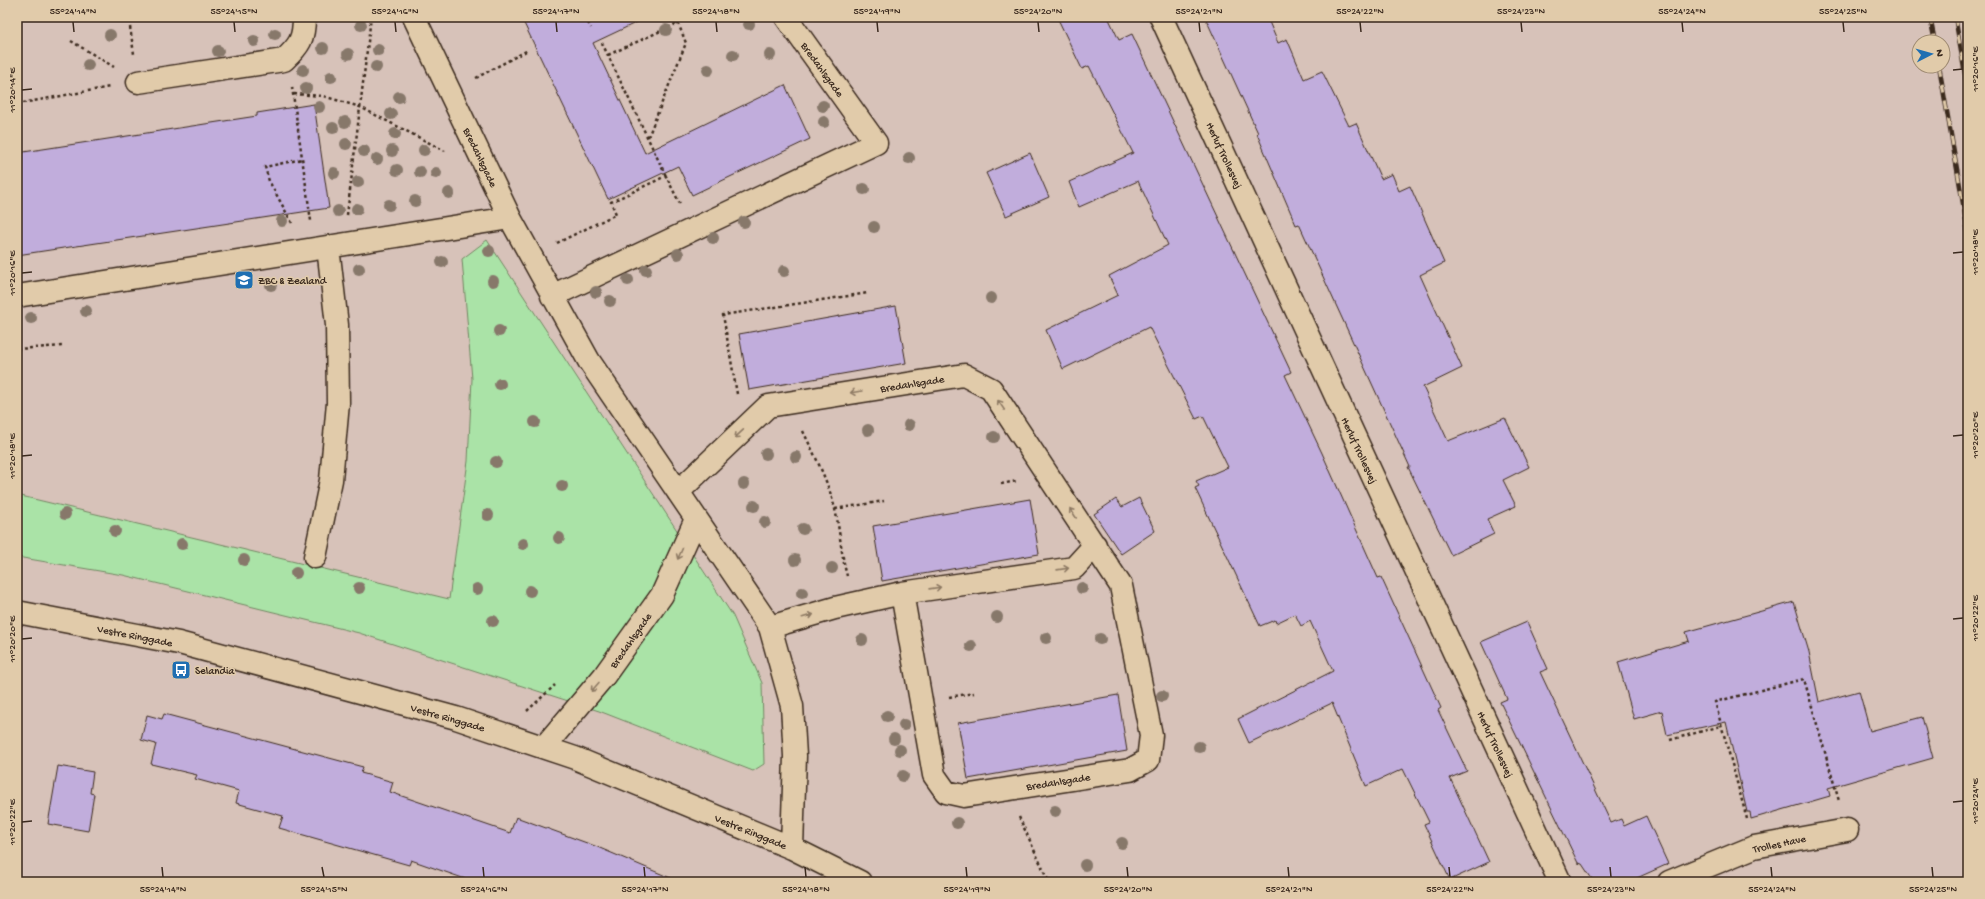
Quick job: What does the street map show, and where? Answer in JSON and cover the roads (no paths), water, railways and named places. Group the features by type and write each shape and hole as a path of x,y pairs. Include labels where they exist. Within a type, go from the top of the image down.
{"street":[{"path":"138,82 284,60 299,46 304,28 304,17"},
{"name":"Bredahlsgade","path":"414,17 510,218 589,361 770,627 792,706 795,756 792,848"},
{"name":"Bredahlsgade","path":"552,296 876,143 786,17"},
{"name":"Herluf Trollesvej","path":"1161,17 1560,882"},
{"path":"17,296 510,218"},
{"path":"315,557 331,480 338,403 337,324 329,247"},
{"name":"Bredahlsgade","path":"678,492 768,406 964,375 991,389 1121,586 1151,735 1148,760 1130,770 964,796 946,792 934,775 902,593"},
{"name":"Bredahlsgade","path":"544,747 604,676 662,595 696,519"},
{"path":"770,627 854,604 902,593 1074,568 1095,546"},
{"name":"Vestre Ringgade","path":"17,612 179,643 456,718 575,758 792,848 860,882"},
{"name":"Trolles Have","path":"1669,882 1754,847 1847,830"}],"railway":[{"path":"1930,17 1933,34"},
{"path":"1955,17 1968,91"},
{"path":"1940,74 1968,232"}],"place":[{"name":"ZBC & Zealand","path":"244,280"},
{"name":"Selandia","path":"181,670"}]}
